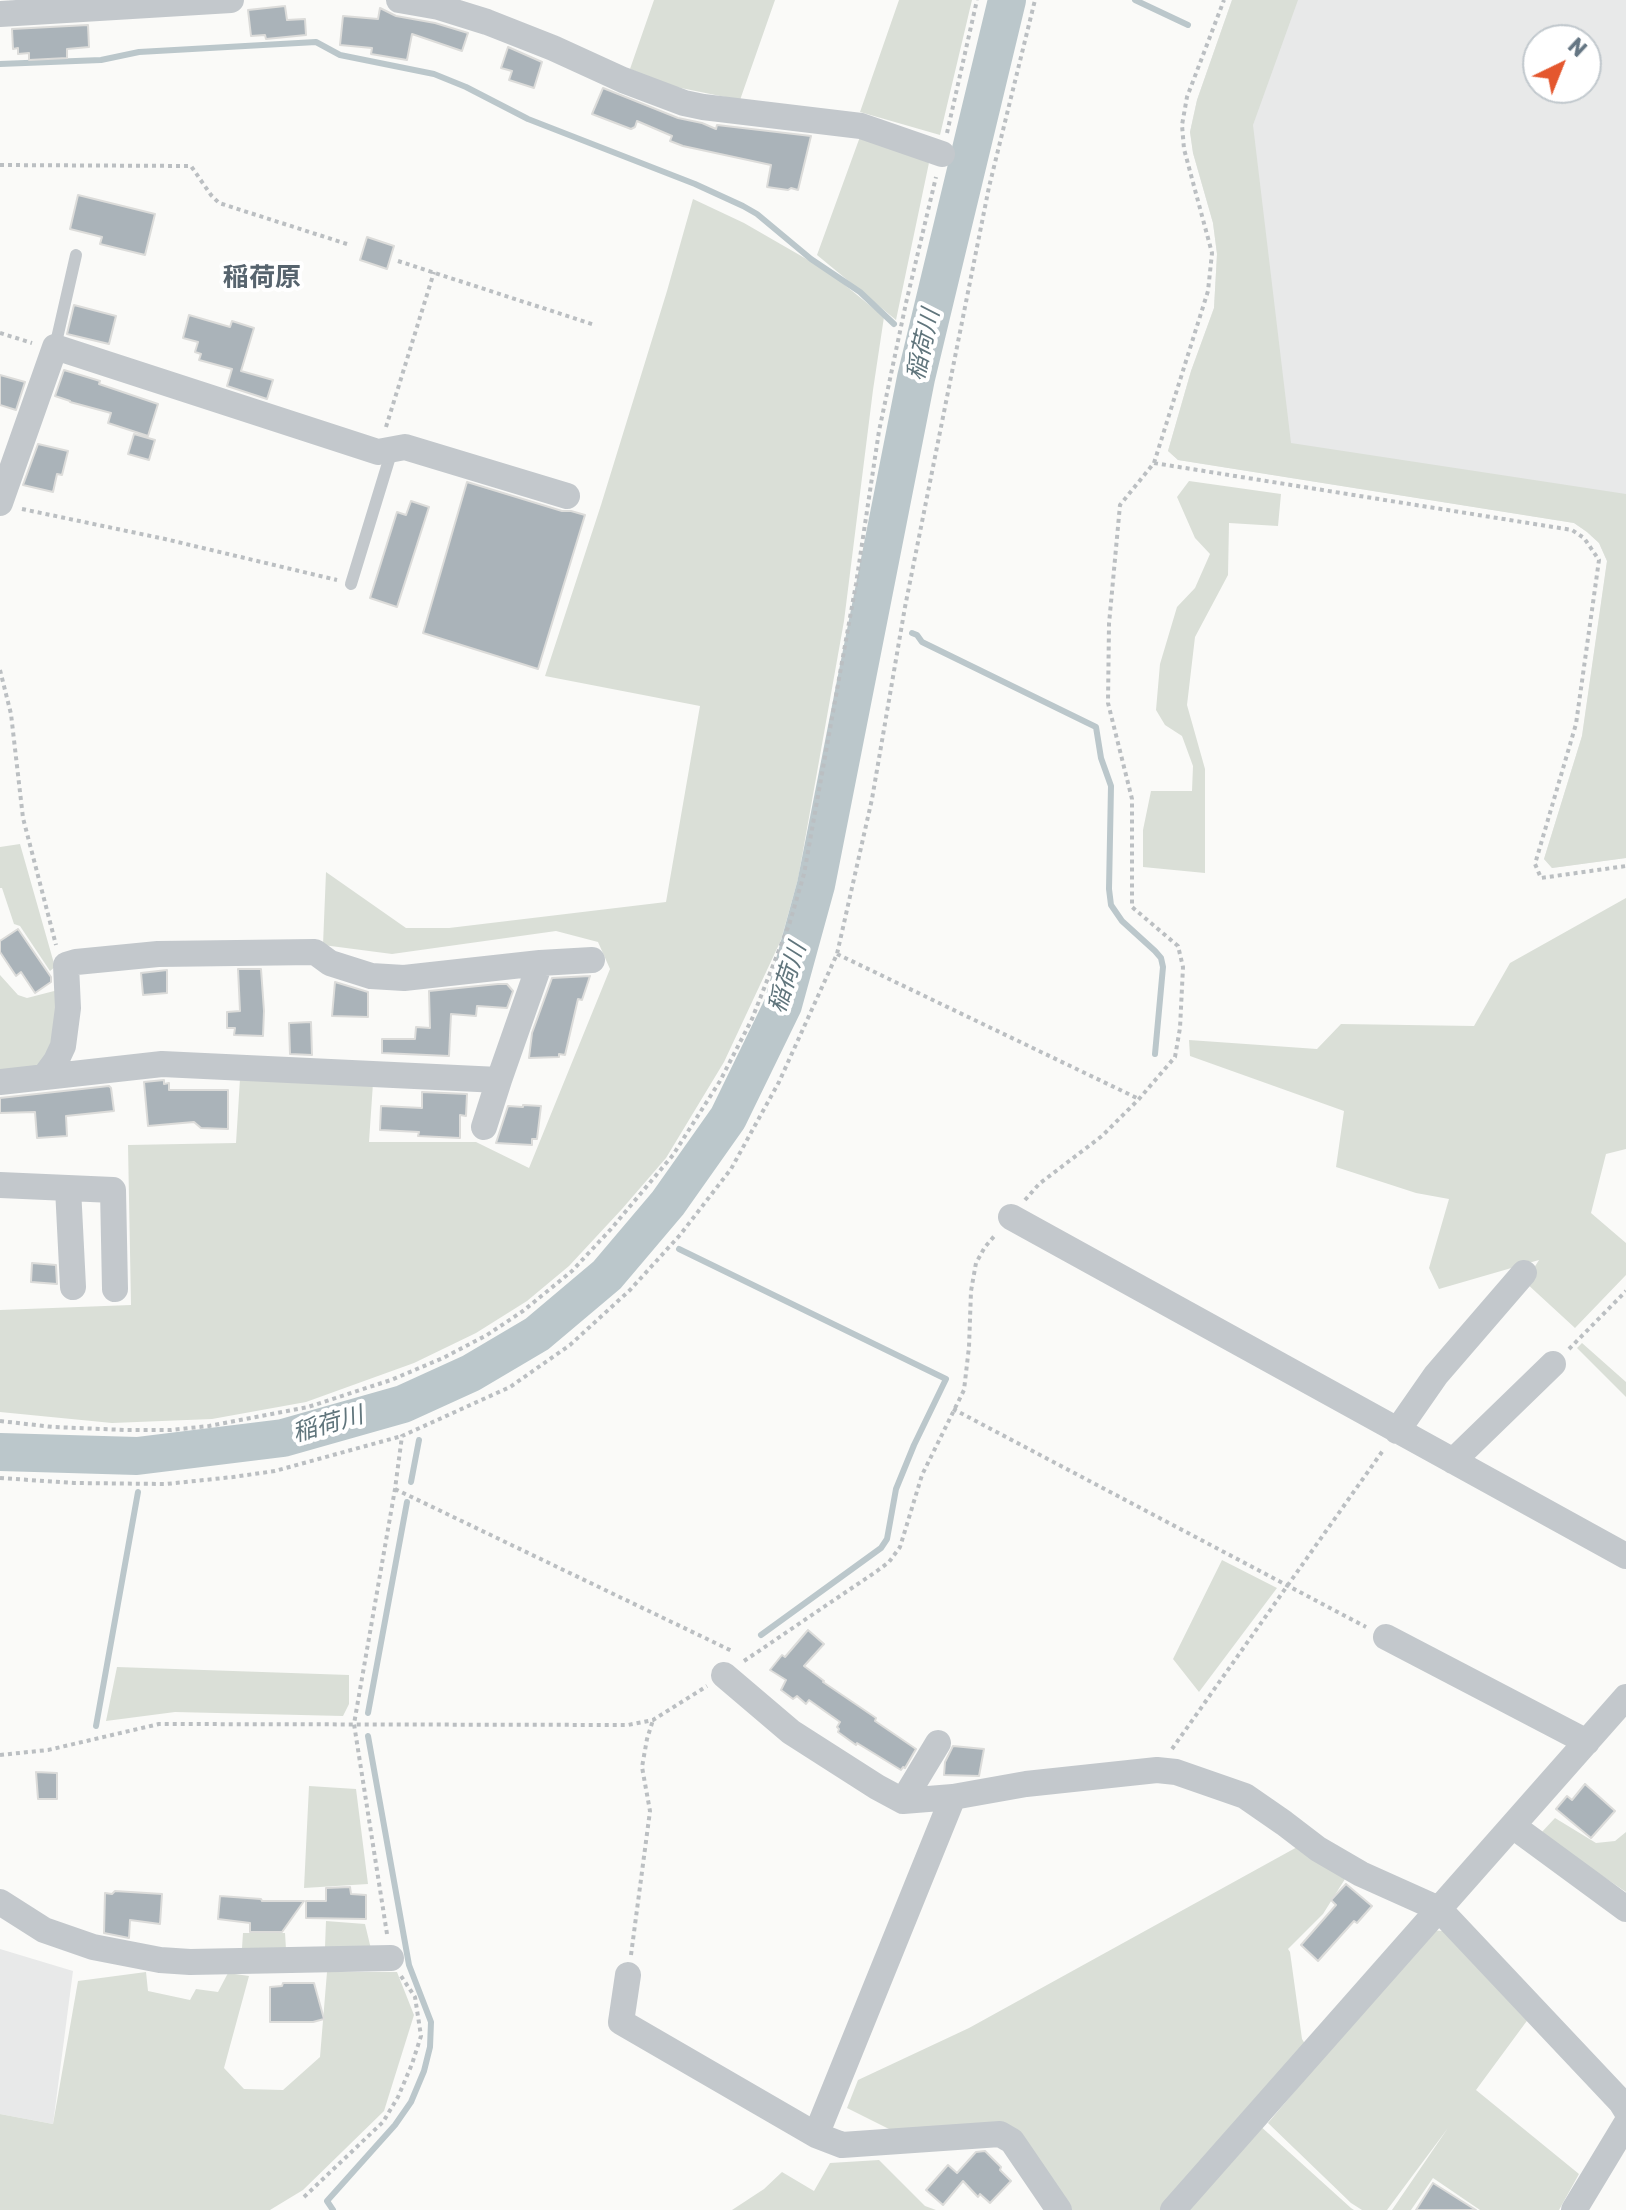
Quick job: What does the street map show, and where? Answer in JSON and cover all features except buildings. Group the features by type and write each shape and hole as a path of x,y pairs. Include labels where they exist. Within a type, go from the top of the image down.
{"street":[{"path":"0,14 231,0"},
{"path":"399,0 439,7 487,22 684,103 861,126 942,154"},
{"path":"8,505 54,348 385,451 405,447 567,496"},
{"path":"45,1076 63,1046 68,1008 66,965 158,954 315,952 330,963 371,976 404,978 592,960"},
{"path":"484,1127 540,963"},
{"path":"0,1082 162,1064 499,1080"},
{"path":"0,1185 113,1190 115,1289"},
{"path":"68,1188 73,1287"},
{"path":"1011,1217 1626,1556"},
{"path":"1397,1431 1436,1375 1524,1273"},
{"path":"1453,1461 1553,1364"},
{"path":"1386,1637 1587,1742"},
{"path":"724,1675 791,1732 903,1801 1157,1770 1176,1772 1245,1796 1318,1849 1361,1874 1439,1909 1626,2110"},
{"path":"1173,2210 1626,1697"},
{"path":"903,1801 938,1743"},
{"path":"816,2135 953,1797"},
{"path":"1513,1826 1626,1909"},
{"path":"0,1902 44,1930 93,1947 160,1960 391,1958"},
{"path":"628,1975 621,2022 816,2135 842,2145 1000,2134 1012,2141 1059,2210"},
{"path":"1574,2210 1626,2124"}],"lane":[{"path":"54,348 76,255"},
{"path":"351,584 385,451"}],"path":[{"path":"0,1421 53,1427 171,1430 308,1407 391,1380 487,1335 523,1311 582,1261 673,1155 720,1081 752,1019 790,922 800,886 818,805 879,431 977,0"},
{"path":"0,1478 166,1484 233,1477 325,1459 402,1436 510,1387 570,1345 640,1279 680,1235 731,1169 779,1082 837,954 872,799 905,607 986,202 1035,0"},
{"path":"0,1755 48,1750 159,1724 628,1725 653,1720 889,1562 900,1547 922,1475 964,1390 976,1263 985,1247 1039,1184 1102,1136 1175,1057 1180,1028 1183,967 1178,946 1132,907 1132,799 1108,703 1109,624 1120,505 1154,463 1208,291 1212,253 1184,149 1182,125 1187,97 1224,0"},
{"path":"0,165 191,166 219,203 347,244"},
{"path":"398,261 595,325"},
{"path":"385,451 434,272"},
{"path":"0,333 54,348"},
{"path":"1154,463 1572,530 1584,538 1599,560 1576,724 1535,864 1541,878 1626,866"},
{"path":"8,505 351,584"},
{"path":"0,670 11,714 28,841 59,957 66,965"},
{"path":"837,954 1139,1099"},
{"path":"1553,1364 1626,1291"},
{"path":"953,1409 1386,1637"},
{"path":"1157,1770 1397,1431"},
{"path":"304,2197 383,2122 398,2097 421,2036 415,1997 391,1958 354,1724 402,1436"},
{"path":"395,1489 748,1659"},
{"path":"628,1975 650,1811 642,1767 653,1720"}],"shaded area":[{"path":"654,0 775,0 740,100 671,86 630,69"},
{"path":"899,0 972,0 940,135 860,112"},
{"path":"1232,0 1626,0 1626,858 1552,868 1544,859 1582,736 1607,561 1599,543 1587,532 1574,523 1178,460 1168,451 1191,371 1214,308 1217,254 1213,223 1190,132 1197,100"},
{"path":"1232,0 1298,0 1253,125 1291,443 1626,494 1626,858 1552,868 1544,859 1582,736 1607,561 1599,543 1587,532 1574,523 1178,460 1168,451 1191,371 1214,308 1217,254 1213,223 1190,132 1197,100"},
{"path":"861,134 930,158 896,320 817,255"},
{"path":"693,199 744,223 829,272 884,317 844,621 798,879 781,940 724,1062 666,1158 569,1266 527,1301 476,1333 414,1363 306,1402 212,1419 112,1423 0,1412 0,1310 131,1305 128,1145 236,1143 240,1079 373,1083 369,1142 476,1142 529,1168 610,969 598,942 556,931 392,954 323,945 326,872 406,928 449,928 666,902 700,706 545,676 601,505"},
{"path":"1189,481 1281,494 1278,526 1229,523 1228,575 1195,637 1187,705 1205,769 1205,873 1143,867 1143,830 1151,791 1192,791 1193,766 1182,736 1165,725 1156,710 1160,664 1177,607 1195,588 1210,554 1195,538 1177,497"},
{"path":"20,844 55,967 50,971 20,926 14,924 0,888 0,847"},
{"path":"1626,898 1626,1149 1606,1154 1591,1213 1626,1243 1626,1275 1575,1328 1525,1282 1539,1260 1439,1289 1429,1268 1449,1199 1416,1193 1336,1167 1344,1111 1190,1056 1189,1040 1317,1049 1341,1024 1474,1026 1510,963"},
{"path":"0,975 18,995 27,998 58,990 57,1047 39,1067 0,1073"},
{"path":"1582,1343 1626,1382 1626,1397 1577,1348"},
{"path":"1222,1560 1277,1588 1199,1692 1173,1659"},
{"path":"117,1667 349,1675 349,1704 343,1716 175,1712 106,1721"},
{"path":"309,1786 356,1789 368,1884 304,1888"},
{"path":"1555,1818 1596,1843 1615,1841 1626,1832 1626,1892 1540,1834"},
{"path":"1299,1846 1345,1879 1323,1914 1288,1949 1302,2039 1307,2047 1162,2210 1067,2210 1020,2140 897,2133 847,2108 858,2080 969,2028"},
{"path":"326,1921 365,1924 371,1949 325,1947"},
{"path":"1430,1930 1443,1931 1529,2018 1476,2090 1579,2174 1559,2210 1480,2210 1433,2178 1411,2210 1392,2210 1448,2128 1387,2210 1362,2210 1268,2123"},
{"path":"243,1933 285,1933 286,1949 242,1948"},
{"path":"0,1949 73,1971 53,2124 0,2114"},
{"path":"146,1972 148,1991 190,2000 196,1989 218,1992 228,1973 249,1976 224,2068 244,2089 283,2090 320,2057 327,1972 397,1972 414,2015 384,2111 303,2190 270,2210 0,2210 0,2114 53,2124 78,1981"},
{"path":"1258,2124 1351,2208 1354,2210 1185,2210"},
{"path":"879,2160 925,2206 936,2210 732,2210 764,2189 782,2172 814,2191 830,2163"}],"waterway":[{"name":"稲荷川","path":"0,1452 137,1456 283,1438 403,1404 471,1373 537,1334 607,1275 668,1203 728,1118 783,1005 816,885 916,378 1007,0"},
{"path":"1135,0 1188,25"},
{"path":"0,64 101,60 139,52 316,42 340,55 434,74 528,119 743,206 811,259 860,292 894,324"},
{"path":"912,633 922,642 1096,727 1101,758 1111,786 1111,905 1122,921 1161,958 1163,967 1155,1054"},
{"path":"679,1249 946,1379 896,1489 887,1539 881,1548 761,1635"},
{"path":"411,1482 419,1440"},
{"path":"96,1726 138,1492"},
{"path":"368,1713 407,1502"},
{"path":"333,2210 327,2201 395,2125 411,2102 430,2047 431,2022 409,1965 368,1736"}],"district":[{"name":"稲荷原","path":"262,278"}]}
